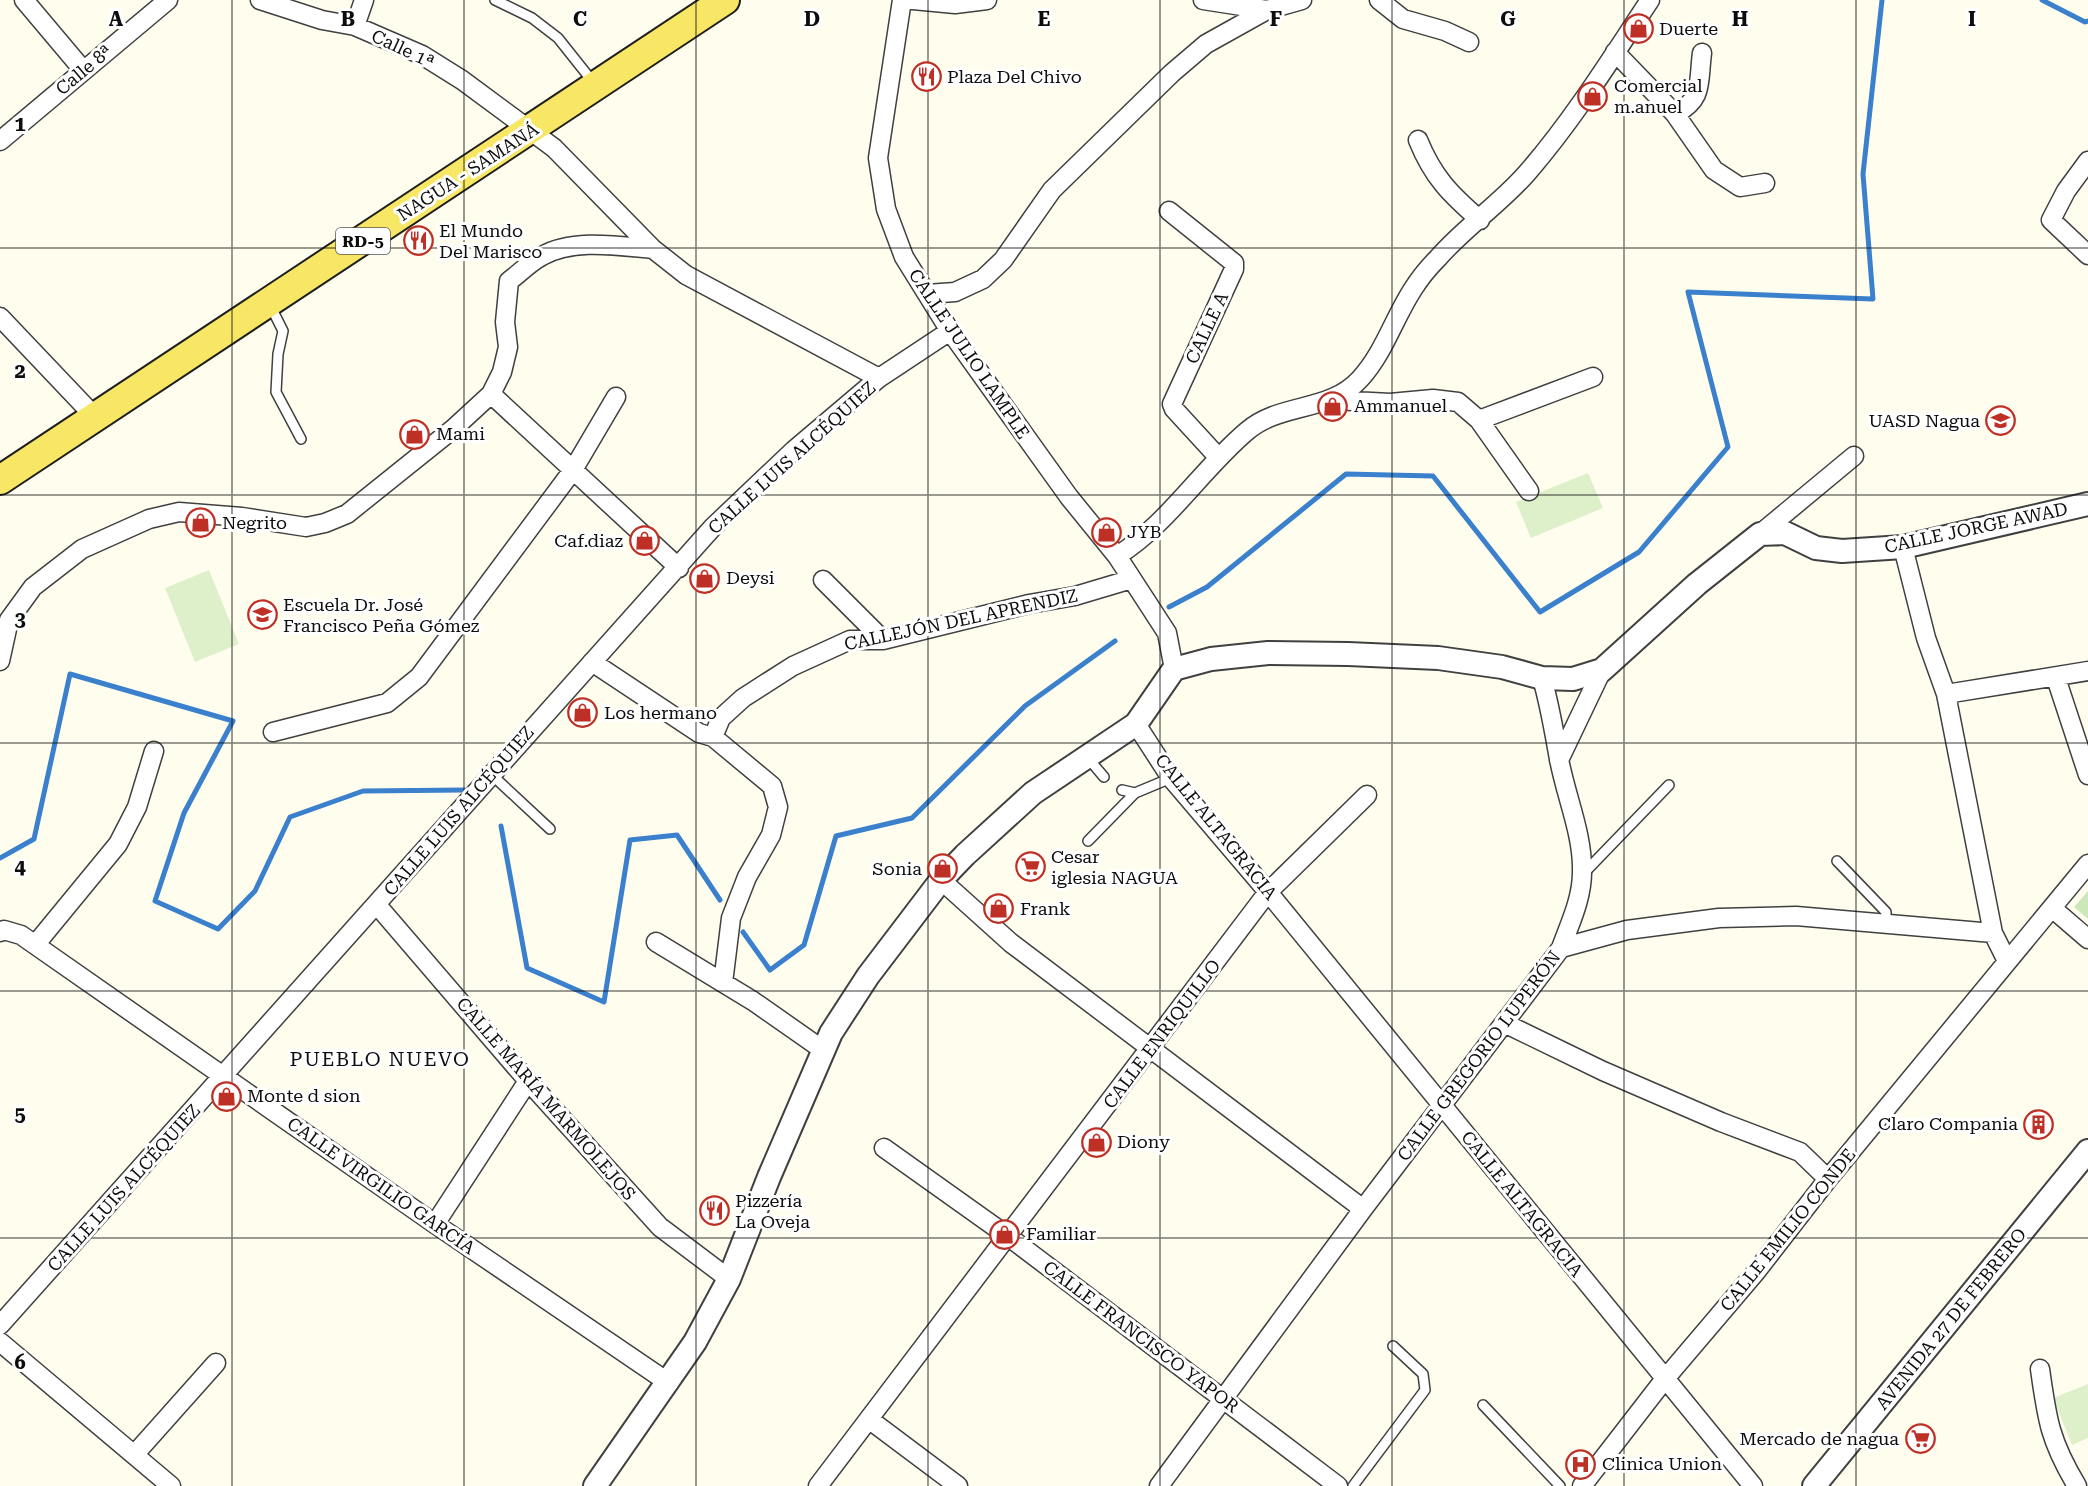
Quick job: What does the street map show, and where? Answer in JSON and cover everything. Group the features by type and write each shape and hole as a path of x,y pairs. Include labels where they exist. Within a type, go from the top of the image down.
{"main road":[{"name":"NAGUA - SAMANÁ","path":"0,480 597,87 725,0"}],"street":[{"path":"24,0 83,70"},
{"name":"Calle 8ª","path":"0,141 168,0"},
{"name":"Calle 1ª","path":"260,0 322,20 355,26 422,55 554,148 653,249 686,274 879,378"},
{"path":"355,26 364,0"},
{"name":"CALLE JULIO LAMPLE","path":"902,0 878,158 886,209 904,257 950,331 1069,497 1117,556 1167,633 1174,669"},
{"path":"913,0 955,4 987,0"},
{"path":"1203,0 1267,10"},
{"path":"927,294 955,292 983,279 1003,260 1052,190 1172,73 1206,44 1267,10 1302,0"},
{"path":"1379,0 1403,19 1445,31 1469,42"},
{"path":"1334,400 1360,379 1394,328 1412,290 1439,256 1480,220 1526,174 1580,104 1650,0"},
{"path":"1615,52 1675,114 1714,170 1740,188 1765,183"},
{"path":"1675,114 1688,107 1696,99 1702,53"},
{"path":"1418,140 1427,162 1446,191 1480,220"},
{"path":"2088,161 2051,220 2088,255"},
{"name":"CALLE A","path":"1169,211 1234,263 1234,269 1172,404 1174,409 1218,456"},
{"path":"0,661 9,620 33,587 82,549 149,519 179,512 242,517 287,526 306,527 325,524 346,514 453,429 491,394 502,372 508,347 505,322 509,281 540,256 552,251 611,246 653,249"},
{"path":"0,317 95,417"},
{"name":"CALLE LUIS ALCÉQUIEZ","path":"0,1325 224,1078 713,527 794,450 879,378 950,331"},
{"path":"1479,420 1593,377"},
{"path":"491,394 679,568"},
{"path":"273,732 387,703 419,677 573,470 616,398"},
{"path":"1117,556 1146,537 1218,456 1250,428 1278,413 1334,400 1390,403 1433,399 1458,402 1479,420 1529,491"},
{"path":"1559,760 1602,670 1697,584 1854,456"},
{"name":"CALLE JORGE AWAD","path":"1760,534 1785,533 1816,548 1842,551 1903,547 2088,504"},
{"path":"1903,547 1926,638 1947,694 1993,933 2007,961"},
{"name":"CALLEJÓN DEL APRENDIZ","path":"713,737 721,718 743,698 794,666 850,640 883,640 1029,604 1075,596 1132,579"},
{"path":"823,580 883,640"},
{"path":"595,1486 669,1383 695,1342 729,1279 823,1050 831,1033 868,976 941,880 1033,793 1136,724 1174,669 1211,659 1268,653 1438,658 1502,667 1542,678 1572,679 1602,670"},
{"path":"592,662 699,733 713,737 771,786 778,807 771,835 747,877 731,918 723,983"},
{"path":"1947,694 2088,671"},
{"path":"1542,678 1554,721 1559,760 1582,852 1582,874 1577,906 1561,948"},
{"path":"2056,678 2088,776"},
{"name":"CALLE ALTAGRACIA","path":"1136,724 1171,778 1268,892 1664,1380 1753,1486"},
{"path":"35,945 118,844 137,807 154,751"},
{"name":"CALLE ENRIQUILLO","path":"819,1486 1151,1050 1268,892 1367,795"},
{"name":"CALLE EMILIO CONDE","path":"1582,1486 1664,1380 1755,1273 1828,1179 2088,864"},
{"path":"941,880 1011,944 1363,1209"},
{"name":"CALLE MARÍA MARMOLEJOS","path":"377,905 528,1081 660,1227 729,1279"},
{"path":"2052,908 2088,939"},
{"name":"CALLE GREGORIO LUPERÓN","path":"1159,1486 1441,1104 1561,948 1628,930 1719,918 1796,916 1993,933"},
{"name":"CALLE VIRGILIO GARCÍA","path":"0,932 4,930 21,935 435,1224 669,1383"},
{"path":"656,942 723,983 823,1050"},
{"path":"1504,1023 1603,1071 1721,1122 1800,1152 1828,1179"},
{"path":"435,1224 528,1081"},
{"name":"CALLE FRANCISCO YAPOR","path":"884,1148 1009,1237 1338,1486"},
{"name":"AVENIDA 27 DE FEBRERO","path":"1814,1486 2086,1159"},
{"path":"0,1342 171,1486"},
{"path":"134,1455 216,1363"},
{"path":"2040,1369 2048,1427 2054,1445 2076,1486"},
{"path":"870,1420 958,1486"}],"lane":[{"path":"495,0 532,18 558,38 597,87"},
{"path":"269,303 283,331 278,354 276,392 301,439"},
{"path":"1087,757 1104,777"},
{"path":"492,775 550,829"},
{"path":"1088,841 1135,793 1171,778"},
{"path":"1582,874 1669,785"},
{"path":"1122,790 1135,793"},
{"path":"1837,861 1886,912 1886,923"},
{"path":"1353,1486 1425,1389 1423,1374 1394,1346"},
{"path":"1483,1406 1560,1486"}],"green space":[{"path":"1588,473 1603,508 1531,538 1516,502"},
{"path":"209,570 239,644 195,662 165,588"},
{"path":"2088,891 2088,919 2074,907"},
{"path":"2088,1384 2088,1438 2072,1445 2053,1398"}],"waterway":[{"path":"1169,607 1207,587 1346,474 1433,476 1540,612 1639,552 1728,447 1688,292 1873,299 1863,174 1882,0"},
{"path":"2042,0 2085,22 2088,21"},
{"path":"743,932 770,970 804,945 836,836 912,818 1025,706 1115,641"},
{"path":"0,858 34,839 70,674 233,721 184,813 155,901 218,929 255,891 290,817 363,791 464,790"},
{"path":"501,826 527,968 604,1002 630,840 677,835 720,900"}],"place":[{"name":"Duerte","path":"1638,29"},
{"name":"Plaza Del Chivo","path":"926,77"},
{"name":"Comercial m.anuel","path":"1593,96"},
{"name":"El Mundo Del Marisco","path":"418,241"},
{"name":"Ammanuel","path":"1333,406"},
{"name":"UASD Nagua","path":"2001,421"},
{"name":"Mami","path":"415,434"},
{"name":"Negrito","path":"201,523"},
{"name":"JYB","path":"1106,532"},
{"name":"Caf.diaz","path":"644,541"},
{"name":"Deysi","path":"705,578"},
{"name":"Escuela Dr. José Francisco Peña Gómez","path":"262,615"},
{"name":"Los hermano","path":"583,713"},
{"name":"Cesar iglesia NAGUA","path":"1030,867"},
{"name":"Sonia","path":"943,869"},
{"name":"Frank","path":"999,909"},
{"name":"Monte d sion","path":"226,1096"},
{"name":"Claro Compania","path":"2039,1124"},
{"name":"Diony","path":"1096,1142"},
{"name":"Pizzería La Oveja","path":"714,1211"},
{"name":"Familiar","path":"1005,1234"},
{"name":"Mercado de nagua","path":"1920,1439"},
{"name":"Clinica Union","path":"1581,1464"}],"district":[{"name":"PUEBLO NUEVO","path":"380,1059"}]}
